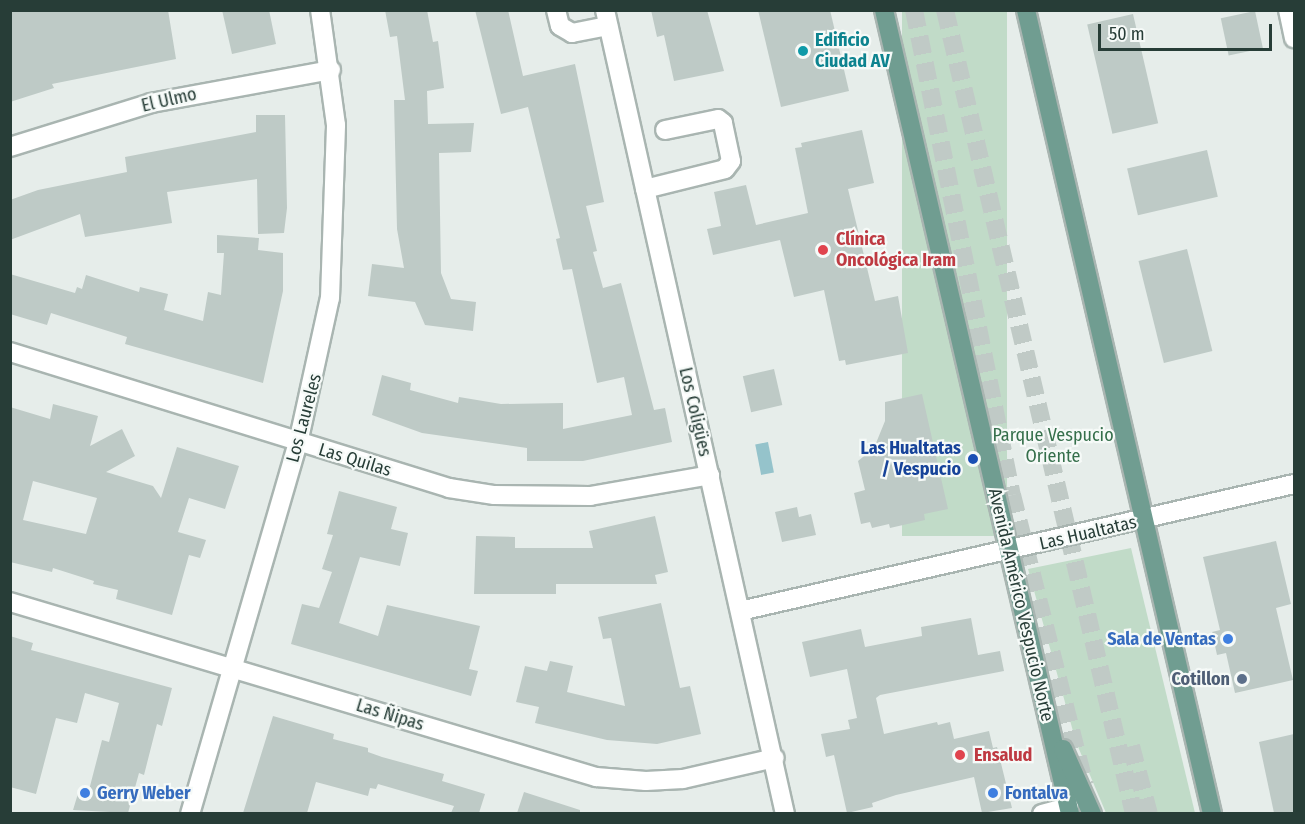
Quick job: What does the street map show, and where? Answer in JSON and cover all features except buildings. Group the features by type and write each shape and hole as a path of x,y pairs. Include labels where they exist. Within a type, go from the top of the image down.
{"main road":[{"name":"Avenida Américo Vespucio Norte","path":"884,10 1008,552 1070,810"},
{"path":"1026,10 1212,813"},
{"path":"1047,717 1092,813"}],"street":[{"name":"Los Laureles","path":"190,813 298,442 330,298 337,182 331,70 320,10"},
{"path":"556,10 560,26 572,33 607,18"},
{"path":"1288,10 1294,38"},
{"name":"Los Coligües","path":"607,18 775,758 784,813"},
{"name":"El Ulmo","path":"10,147 151,103 331,70"},
{"path":"645,189 724,169 731,161 723,123 718,119 665,130"},
{"name":"Las Quilas","path":"10,352 449,488 494,495 590,496 710,475"},
{"name":"Las Hualtatas","path":"740,611 1008,552 1294,484"},
{"name":"Las Ñipas","path":"10,602 614,780 683,779 775,758"},
{"path":"1042,813 1070,810"}],"green space":[{"path":"902,11 1007,11 1007,536 902,536"},
{"path":"1131,548 1195,813 1106,813 1076,742 1028,569"}],"water":[{"path":"768,442 774,472 761,475 755,444"}],"tunnel":[{"path":"914,10 1012,495 1085,785"},
{"path":"945,10 1134,814"},
{"path":"1131,746 1149,814"}],"place":[{"name":"Edificio Ciudad AV","path":"803,51"},
{"name":"Clínica Oncológica Iram","path":"823,250"},
{"name":"Las Hualtatas / Vespucio","path":"973,459"},
{"name":"Sala de Ventas","path":"1228,639"},
{"name":"Cotillon","path":"1242,679"},
{"name":"Ensalud","path":"960,755"},
{"name":"Gerry Weber","path":"85,793"},
{"name":"Fontalva","path":"993,793"}],"park label":[{"name":"Parque Vespucio Oriente","path":"1053,446"}]}
